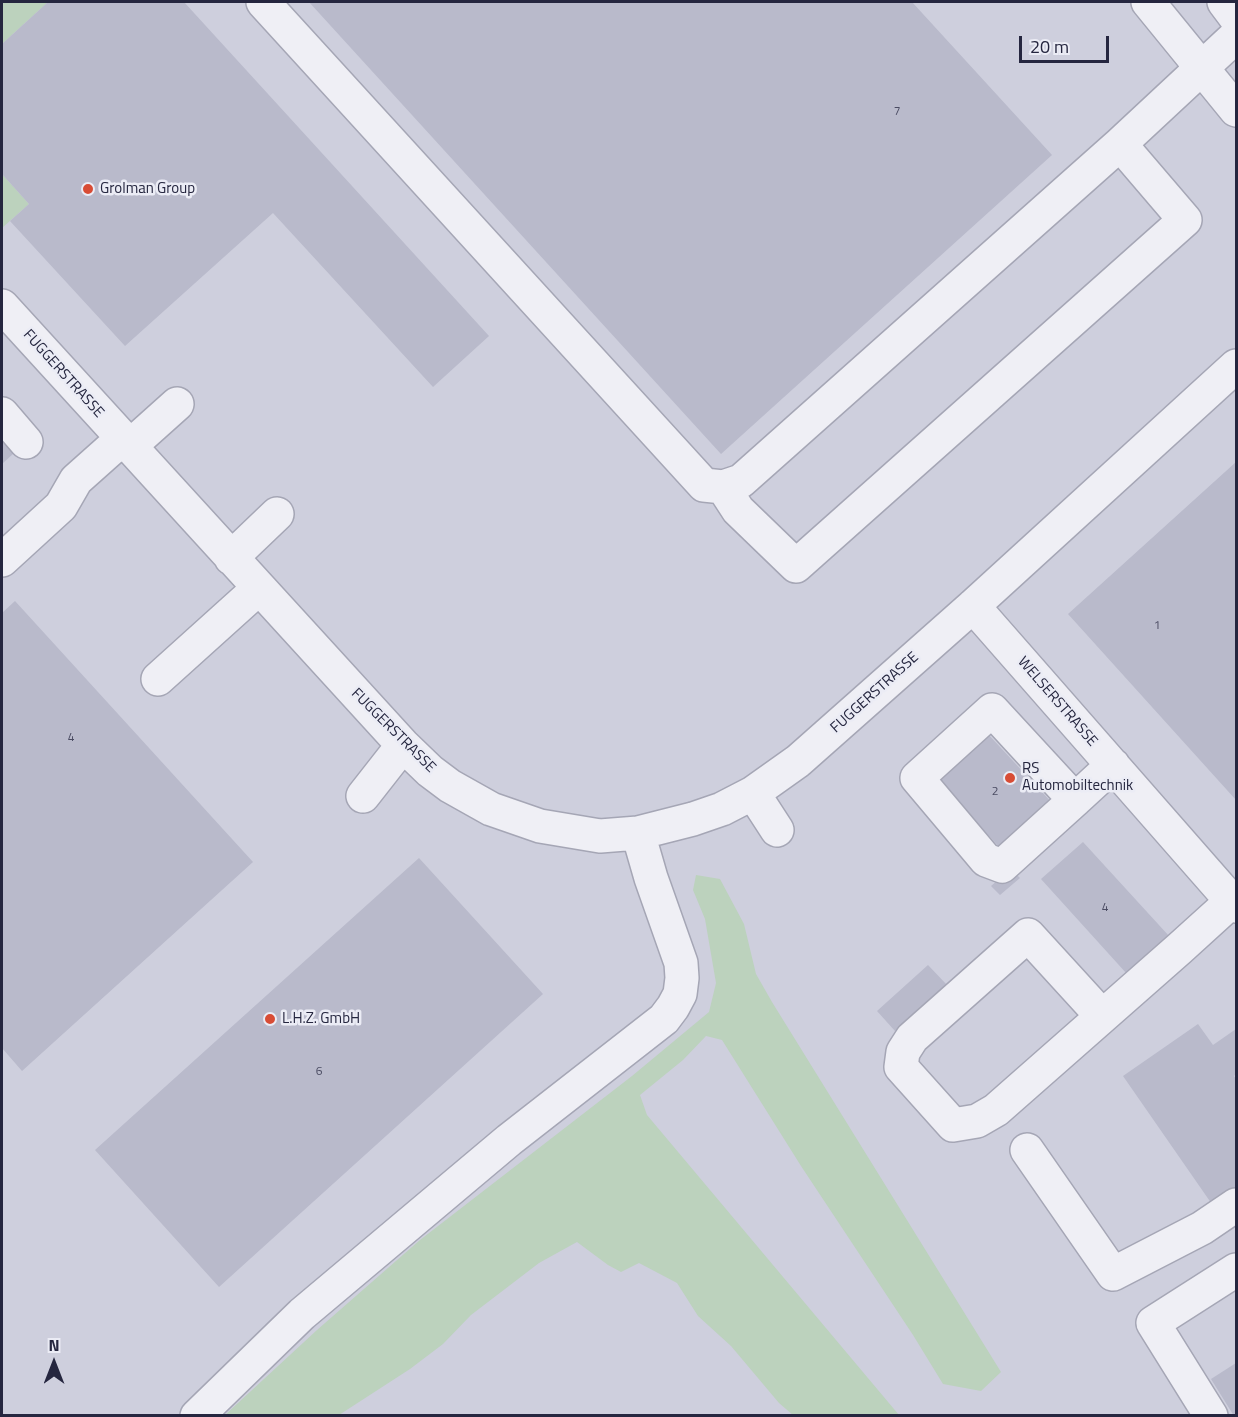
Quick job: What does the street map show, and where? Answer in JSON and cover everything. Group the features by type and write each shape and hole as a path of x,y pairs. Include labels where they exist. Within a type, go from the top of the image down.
{"street":[{"path":"263,2 704,485 723,487 741,481 1203,69 1233,15"},
{"path":"1148,2 1236,110"},
{"path":"723,487 738,510 796,567 1185,220 1120,144"},
{"name":"FUGGERSTRASSE","path":"2,306 403,745 450,786 491,809 540,826 600,836 638,833 722,809 753,793 798,761 973,606 1236,366"},
{"path":"2,560 61,506 76,480 177,404"},
{"path":"2,414 26,442"},
{"path":"231,558 278,514"},
{"path":"158,679 259,588"},
{"name":"WELSERSTRASSE","path":"973,606 1234,904"},
{"path":"1075,800 992,710 917,778 986,860 1002,866 1075,800 1113,765"},
{"path":"363,796 403,745"},
{"path":"753,793 777,830"},
{"path":"197,1416 302,1314 509,1140 664,1019 673,1008 680,994 681,963 638,833"},
{"path":"1102,1016 1028,935 912,1038 903,1052 901,1067 953,1125 977,1121 996,1110 1234,904"},
{"path":"1027,1150 1113,1274 1202,1228 1236,1205"},
{"path":"1211,1416 1153,1323 1236,1270"}],"shaded area":[{"path":"2,2 1236,2 1236,1415 2,1416"}],"green space":[{"path":"2,2 48,2 2,44"},
{"path":"2,174 29,204 2,228"},
{"path":"696,875 720,879 744,924 756,974 1001,1372 981,1391 943,1384 722,1040 706,1036 683,1060 640,1095 647,1115 899,1415 793,1415 779,1403 731,1346 698,1316 677,1283 639,1263 621,1272 577,1242 539,1263 471,1315 443,1344 410,1369 339,1415 225,1415 317,1330 420,1240 632,1076 709,1012 716,983 705,919 693,890"}],"building":[{"path":"48,2 184,2 489,336 433,387 273,213 125,346 10,221 29,204 2,174 2,44"},
{"path":"309,2 912,2 1052,155 721,454"},
{"path":"2,439 14,453 2,464"},
{"path":"1236,462 1236,800 1068,614"},
{"path":"15,601 253,862 22,1071 2,1048 2,613"},
{"path":"987,733 1053,804 1002,850 937,779"},
{"path":"1083,842 1169,936 1127,974 1041,879"},
{"path":"419,858 543,994 219,1287 95,1150"},
{"path":"1011,869 1020,878 1000,895 991,886"},
{"path":"928,965 947,985 895,1031 877,1011"},
{"path":"1198,1024 1213,1045 1236,1029 1236,1074 1234,1076 1236,1079 1236,1195 1216,1210 1123,1076"},
{"path":"1236,1363 1236,1416 1234,1416 1211,1379"}],"place":[{"name":"Grolman Group","path":"88,189"},
{"name":"RS Automobiltechnik","path":"1010,778"},
{"name":"L.H.Z. GmbH","path":"270,1019"}]}
